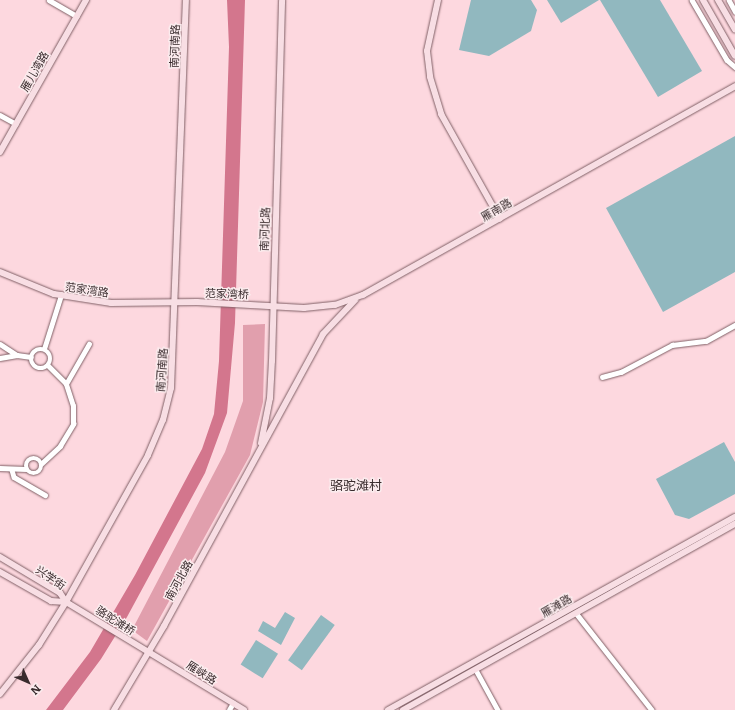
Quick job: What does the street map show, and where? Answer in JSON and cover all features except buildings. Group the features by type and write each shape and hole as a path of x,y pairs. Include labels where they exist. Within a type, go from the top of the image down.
{"street":[{"path":"49,0 77,16"},
{"name":"雁儿湾路","path":"0,152 86,0"},
{"name":"南河南路","path":"0,694 39,645 66,602 144,462 163,420 171,388 186,0"},
{"name":"南河北路","path":"256,458 270,398 282,0"},
{"path":"438,0 428,51 432,84 441,114 500,219"},
{"path":"692,0 727,60 735,67"},
{"path":"703,0 735,56"},
{"path":"718,0 735,29"},
{"path":"729,0 735,11"},
{"name":"雁南路","path":"255,304 322,308 363,294 500,219 735,86"},
{"path":"0,115 16,124"},
{"name":"范家湾路","path":"0,272 61,296 111,303 197,302"},
{"name":"南河北路","path":"114,710 150,652 323,334 339,315 363,294"},
{"path":"44,350 61,296"},
{"name":"范家湾桥","path":"197,302 255,304"},
{"path":"602,377 621,372 672,345 706,341 735,325"},
{"path":"0,344 17,355"},
{"path":"66,384 89,344"},
{"path":"36,350 44,350 50,355 48,366 43,369 35,367 31,357 36,350"},
{"path":"0,358 17,355 31,357"},
{"path":"0,468 12,470 26,469 36,474 41,464 60,446 73,424 73,406 66,384 48,366"},
{"path":"26,469 31,459 41,464"},
{"path":"12,470 14,477 45,494"},
{"name":"雁滩路","path":"388,710 735,517"},
{"name":"雁滩路","path":"403,710 735,524"},
{"name":"兴学街","path":"0,557 60,593 66,602"},
{"name":"兴学街","path":"0,572 51,601 66,602"},
{"name":"骆驼滩桥","path":"66,602 150,652"},
{"path":"576,613 652,710"},
{"name":"雁峡路","path":"150,652 244,710"},
{"path":"476,670 498,710"},
{"path":"229,710 233,703"}],"shaded area":[{"path":"227,0 245,0 235,323 227,413 205,473 127,617 101,659 63,710 46,710 90,652 135,575 202,449 214,414 219,361 229,47"},
{"path":"265,324 263,402 250,455 147,641 132,630 225,452 243,401 243,325"}],"district":[{"name":"骆驼滩村","path":"356,485"}]}
